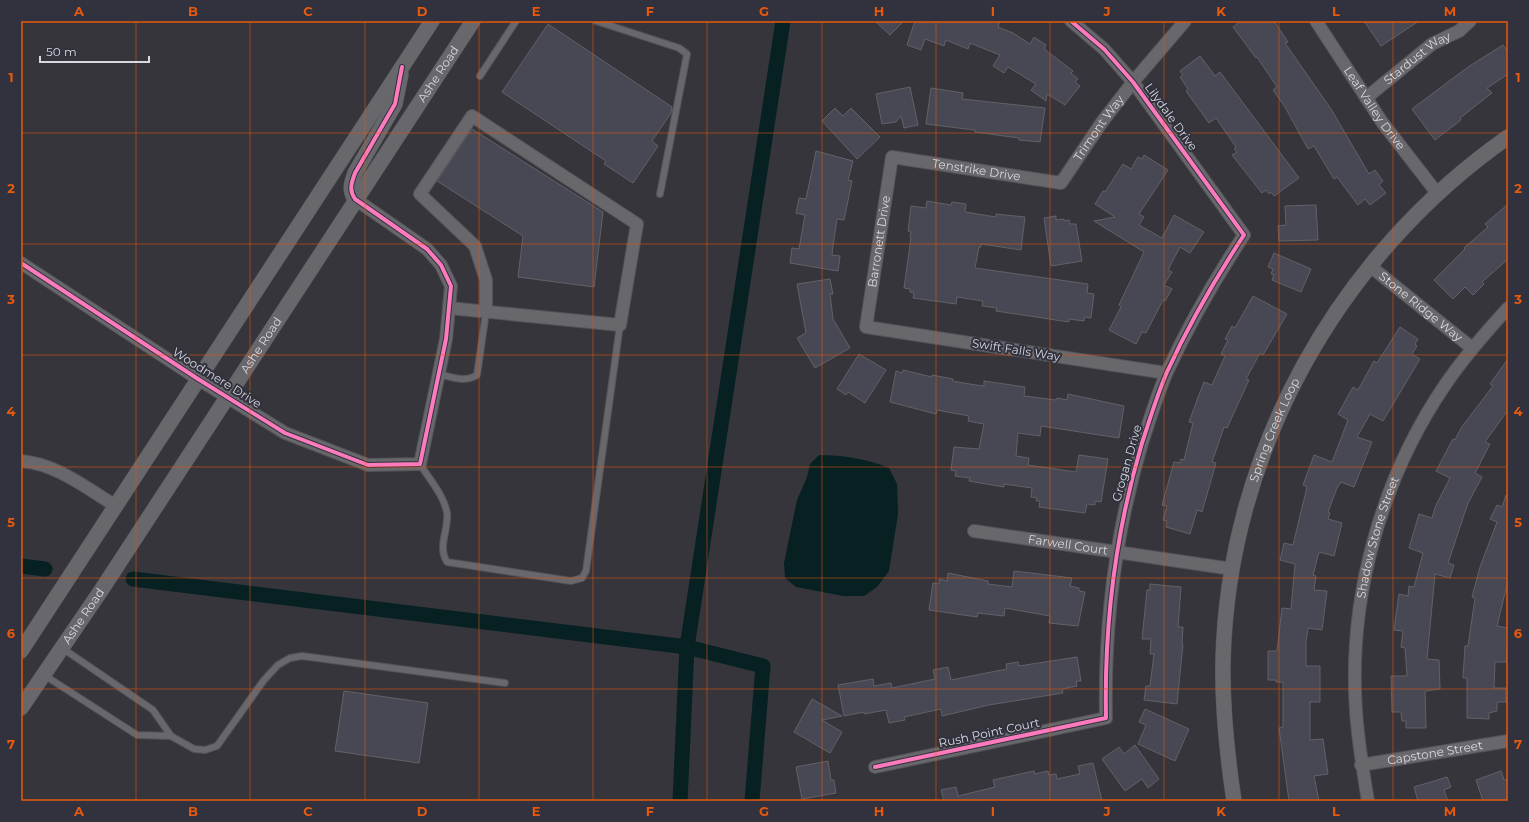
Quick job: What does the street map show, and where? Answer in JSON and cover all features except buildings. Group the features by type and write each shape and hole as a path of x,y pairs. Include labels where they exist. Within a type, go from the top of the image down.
{"street":[{"path":"21,651 432,21"},
{"name":"Lilydale Drive","path":"1071,21 1104,49 1133,82 1244,235"},
{"name":"Trimont Way","path":"1061,183 1102,122 1133,82 1185,21"},
{"name":"Leaf Valley Drive","path":"1316,21 1366,98 1437,193"},
{"name":"Stardust Way","path":"1366,98 1432,44 1459,31 1470,21"},
{"name":"Ashe Road","path":"21,708 102,589 469,25"},
{"path":"402,67 395,104 355,173 351,185 351,192 355,199 427,249 441,265 451,286 446,339 420,464"},
{"path":"449,308 486,312 620,325 637,224 472,116 420,194 475,246 486,280 486,312"},
{"name":"Spring Creek Loop","path":"1234,801 1227,752 1223,706 1223,659 1226,613 1232,569 1242,522 1255,478 1275,424 1294,382 1317,341 1342,303 1370,266 1400,231 1437,193 1485,153 1508,137"},
{"name":"Tenstrike Drive","path":"892,157 1061,183"},
{"name":"Barronett Drive","path":"866,327 892,157"},
{"name":"Grogan Drive","path":"1106,718 1107,632 1116,552 1134,472 1166,374 1192,321 1214,281 1244,235"},
{"name":"Woodmere Drive","path":"21,263 198,379 286,433 368,465 420,464"},
{"name":"Stone Ridge Way","path":"1370,266 1472,348"},
{"name":"Shadow Stone Street","path":"1368,801 1361,765 1356,710 1355,664 1358,618 1366,572 1375,536 1390,492 1421,425 1444,386 1472,348 1508,308"},
{"name":"Swift Falls Way","path":"866,327 1166,374"},
{"path":"21,461 36,462 52,468 116,506"},
{"name":"Farwell Court","path":"974,531 1232,569"},
{"name":"Rush Point Court","path":"875,767 1106,718"},
{"name":"Capstone Street","path":"1361,765 1508,741"}],"lane":[{"path":"480,76 516,21"},
{"path":"596,21 679,48 687,54 660,194"},
{"path":"438,374 461,379 470,379 477,375 486,312"},
{"path":"420,464 444,501 447,514 442,550 446,562 571,581 582,578 586,571 620,325"},
{"path":"62,648 153,710 171,736 194,749 204,750 217,746 264,680 278,665 290,658 302,656 505,683"},
{"path":"44,674 137,735 171,736"}],"shaded area":[{"path":"819,455 855,458 881,465 889,468 897,484 898,514 889,571 877,587 864,596 843,596 796,587 785,578 784,563 797,500 807,477 810,464"}],"waterway":[{"path":"680,801 687,647 783,21"},
{"path":"21,566 45,569"},
{"path":"133,579 687,647 763,666 752,801"}],"cycle path":[{"path":"875,767 1106,718 1107,648 1113,579 1125,511 1142,443 1160,389 1175,354 1203,302 1244,235 1133,82 1104,49 1071,21"},
{"path":"21,263 198,379 285,433 368,465 420,464 446,339 451,286 441,265 427,249 355,199 351,190 355,173 395,104 402,67"}]}
